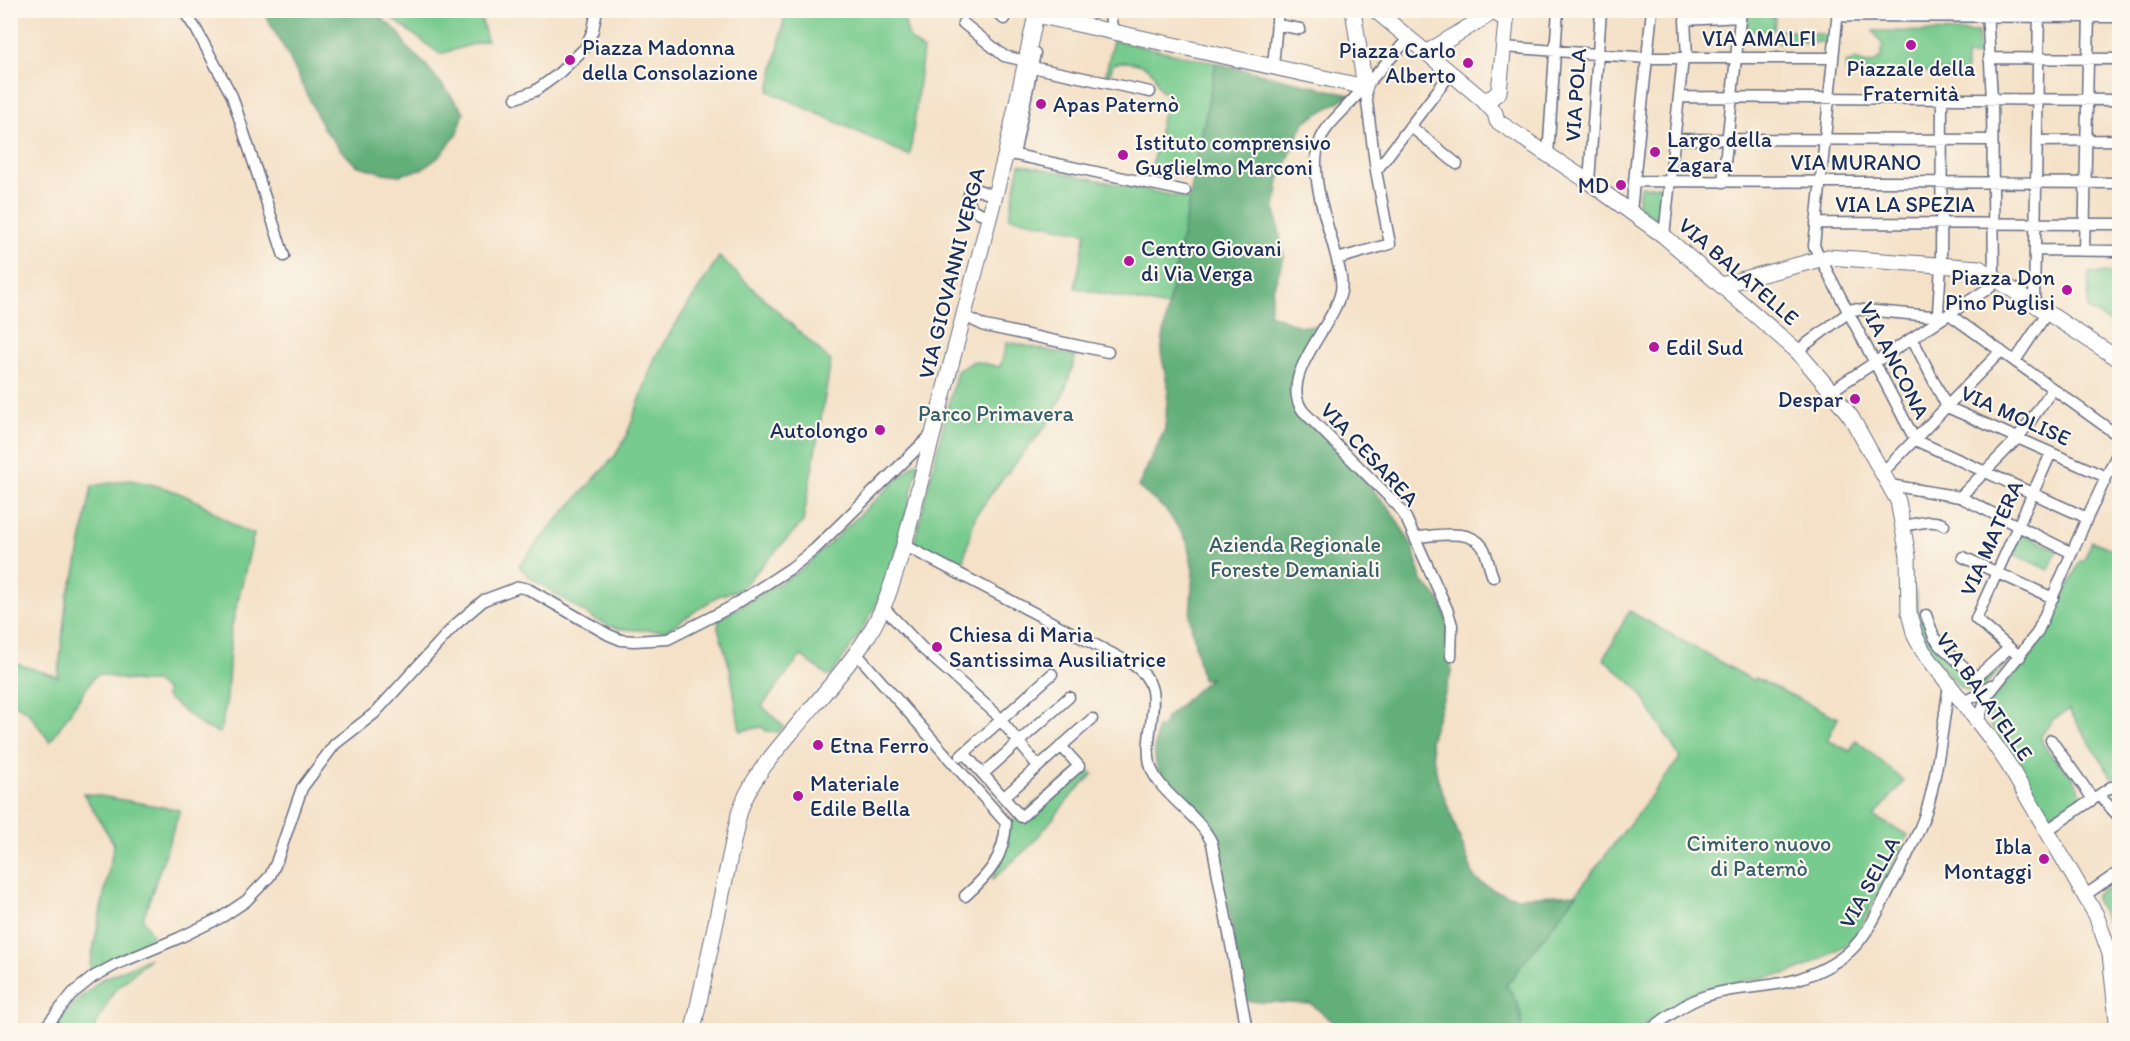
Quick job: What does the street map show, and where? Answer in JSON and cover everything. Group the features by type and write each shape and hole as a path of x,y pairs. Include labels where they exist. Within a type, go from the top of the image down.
{"street":[{"path":"183,10 196,29 232,96 284,256"},
{"path":"516,98 535,91 557,75 585,48 593,30 597,10"},
{"path":"994,10 1004,19"},
{"path":"1109,10 1113,32"},
{"path":"1273,67 1278,10"},
{"path":"1337,259 1390,244 1376,171 1353,10"},
{"path":"1548,155 1558,10"},
{"name":"VIA POLA","path":"1589,182 1601,10"},
{"path":"1631,211 1652,10"},
{"name":"VIA BALATELLE","path":"1376,11 1418,45 1449,75 1482,99 1494,113 1497,121 1665,236 1797,351 1851,417 1898,501 1908,556 1909,613 1911,624 1923,651 2008,764 2096,915 2110,954 2114,1028"},
{"path":"1418,45 1494,11 1500,14 1506,22 1506,47 1494,113"},
{"path":"1038,13 1113,32 1365,87"},
{"name":"VIA GIOVANNI VERGA","path":"693,1030 739,814 752,781 856,653 884,608 904,545 994,196 1010,154 1038,13"},
{"path":"1837,13 2089,14 2120,17"},
{"name":"VIA ANCONA","path":"1837,13 1814,246 1914,440 2087,518"},
{"path":"1665,236 1673,182 1685,58 1685,20 1740,14 1723,182"},
{"path":"1831,391 1992,286 1994,224 1988,14"},
{"path":"2015,361 2041,308 2036,250 2039,14"},
{"path":"2084,248 2089,14"},
{"path":"963,24 1004,56 1150,92"},
{"path":"1278,25 1300,29"},
{"name":"VIA CESAREA","path":"1418,45 1365,87 1323,134 1315,160 1315,173 1341,276 1341,294 1325,330 1301,368 1296,385 1298,401 1311,420 1398,506 1416,537 1420,552 1447,609 1452,625 1451,656"},
{"name":"VIA AMALFI","path":"1506,47 1685,58 1832,58"},
{"path":"1989,58 2120,59"},
{"path":"1376,171 1449,75"},
{"path":"1482,99 1490,99 1499,92"},
{"path":"1681,97 2120,100"},
{"path":"1942,99 1941,265 1938,312 2001,351 2120,437"},
{"path":"1410,126 1457,164"},
{"path":"1677,139 1992,140"},
{"path":"2038,141 2120,140"},
{"path":"1010,154 1185,191"},
{"name":"VIA MURANO","path":"1634,181 2120,183"},
{"path":"989,217 972,209 968,198 969,194 978,190 994,196"},
{"name":"VIA LA SPEZIA","path":"1816,223 2120,224"},
{"path":"2036,250 2084,248 2120,251"},
{"path":"1721,285 1820,258 1979,268 2120,360"},
{"path":"1797,351 1853,309 1946,316"},
{"path":"962,323 1107,352"},
{"name":"VIA MOLISE","path":"1912,338 1947,407 2106,477"},
{"path":"2001,351 1914,440 1887,479 1960,497 2072,553"},
{"path":"1960,497 2018,438 2053,389"},
{"path":"43,1030 73,993 93,976 211,922 246,902 270,876 302,788 335,744 375,713 455,625 483,600 519,587 528,589 621,640 668,639 731,607 791,568 815,549 933,432"},
{"path":"1978,722 1987,696 2037,633 2120,448"},
{"name":"VIA MATERA","path":"2020,657 1976,619 2051,453"},
{"path":"1904,526 1930,522 1940,522 1944,525"},
{"path":"1416,537 1450,535 1472,538 1482,547 1493,577"},
{"path":"904,545 1130,663 1146,674 1151,682 1153,700 1150,764 1158,781 1200,824 1212,843 1247,1030"},
{"path":"1963,557 2053,598"},
{"path":"884,608 924,650 995,713 1038,766"},
{"path":"1926,615 1934,637 1940,645 1974,676 1978,676 2010,648"},
{"path":"856,653 1006,823 1000,851 994,865 986,877 965,896"},
{"path":"953,762 1052,674"},
{"path":"1962,702 1982,692 2003,675"},
{"name":"VIA SELLA","path":"1650,1030 1679,1009 1700,998 1777,984 1811,974 1847,955 1862,940 1908,855 1923,820 1932,786 1949,685"},
{"path":"983,774 1069,697"},
{"path":"1004,797 1092,718"},
{"path":"2051,740 2096,797 2120,818"},
{"path":"964,753 1021,817 1079,766 1061,746"},
{"path":"2046,831 2110,787"},
{"path":"2084,896 2120,871"}],"green space":[{"path":"263,11 373,11 396,30 407,48 426,65 464,112 458,133 439,157 422,169 400,175 383,173 356,165 323,128 289,57"},
{"path":"382,11 479,11 487,40 440,54"},
{"path":"786,11 908,11 904,19 909,38 923,50 910,156 769,91"},
{"path":"1749,11 1773,11 1774,29 1771,32 1747,30"},
{"path":"1782,30 1829,35 1828,42 1778,42 1777,39 1771,38"},
{"path":"1873,31 1978,32 1978,56 1966,56 1966,72 1846,71 1846,63 1857,59 1869,64 1881,57 1883,45"},
{"path":"1113,40 1216,63 1193,178 1151,170 1167,93 1161,91 1150,70 1134,63 1122,62 1113,65 1108,78 1105,78"},
{"name":"Azienda Regionale Foreste Demaniali","path":"1216,63 1350,95 1304,122 1279,180 1275,210 1284,257 1273,289 1269,314 1300,326 1321,326 1298,362 1291,387 1294,407 1345,458 1390,509 1413,547 1421,580 1439,599 1448,621 1447,652 1452,670 1430,741 1438,780 1475,879 1495,891 1516,897 1577,894 1506,985 1518,1006 1521,1030 1343,1030 1311,1004 1245,1001 1214,832 1163,778 1157,766 1155,740 1157,727 1163,727 1166,718 1210,678 1202,679 1190,618 1193,570 1187,541 1167,511 1138,487 1165,429 1168,389 1161,352"},
{"name":"Centro Giovani di Via Verga","path":"1020,164 1190,199 1168,307 1075,288 1086,233 1009,217"},
{"path":"1640,186 1663,186 1660,221 1639,207"},
{"path":"719,257 831,361 803,522 740,589 718,596 666,631 619,629 596,620 531,578 519,566 548,530 615,456 626,437 656,355"},
{"path":"2089,273 2119,273 2119,328 2088,309"},
{"name":"Parco Primavera","path":"1007,342 1076,356 1064,393 1048,423 975,517 961,568 914,543 957,371 974,361 1000,367"},
{"path":"916,462 919,463 889,574 873,611 853,644 828,676 802,656 798,659 762,706 784,727 778,732 766,731 762,727 740,731 730,668 718,628 719,619 801,570"},
{"path":"129,480 159,486 187,496 235,526 254,534 231,629 227,699 220,733 204,727 165,696 167,691 155,682 127,680 100,674 94,677 50,742 28,712 11,701 11,662 58,677 67,596 75,574 92,486"},
{"path":"2021,533 2057,550 2049,570 2011,553"},
{"path":"2092,541 2119,552 2119,781 2115,776 2112,778 2069,710 2053,719 2041,736 2043,744 2074,779 2081,796 2051,824 1994,733 1987,709 1991,700 2029,658 2059,596 2063,597"},
{"path":"1915,589 1919,613 1929,638 1969,682 1978,683 2005,661 2006,663 1980,690 1966,690 1957,684 1929,648 1918,625"},
{"name":"Cimitero nuovo di Paternò","path":"1629,611 1754,681 1756,678 1838,718 1827,740 1850,751 1856,740 1904,781 1874,817 1908,835 1855,937 1844,946 1806,967 1789,973 1695,992 1638,1030 1521,1030 1521,1018 1506,985 1680,758 1638,689 1604,659"},
{"path":"1083,766 1093,774 1073,794 1031,845 992,880 1001,860 1010,823"},
{"path":"83,793 180,810 143,919 155,941 114,957 90,972 114,844"},
{"path":"2114,884 2119,893 2119,959 2111,928 2095,899 2095,895"},
{"path":"150,958 114,991 93,1030 51,1030 74,1003 101,980"}],"place":[{"name":"Piazzale della Fraternità","path":"1911,45"},
{"name":"Piazza Madonna della Consolazione","path":"570,60"},
{"name":"Piazza Carlo Alberto","path":"1468,63"},
{"name":"Apas Paternò","path":"1041,104"},
{"name":"Largo della Zagara","path":"1655,152"},
{"name":"Istituto comprensivo Guglielmo Marconi","path":"1123,155"},
{"name":"MD","path":"1621,185"},
{"name":"Centro Giovani di Via Verga","path":"1129,261"},
{"name":"Piazza Don Pino Puglisi","path":"2067,290"},
{"name":"Edil Sud","path":"1654,347"},
{"name":"Despar","path":"1855,399"},
{"name":"Autolongo","path":"880,430"},
{"name":"Chiesa di Maria Santissima Ausiliatrice","path":"937,647"},
{"name":"Etna Ferro","path":"818,745"},
{"name":"Materiale Edile Bella","path":"798,796"},
{"name":"Ibla Montaggi","path":"2044,859"}]}
